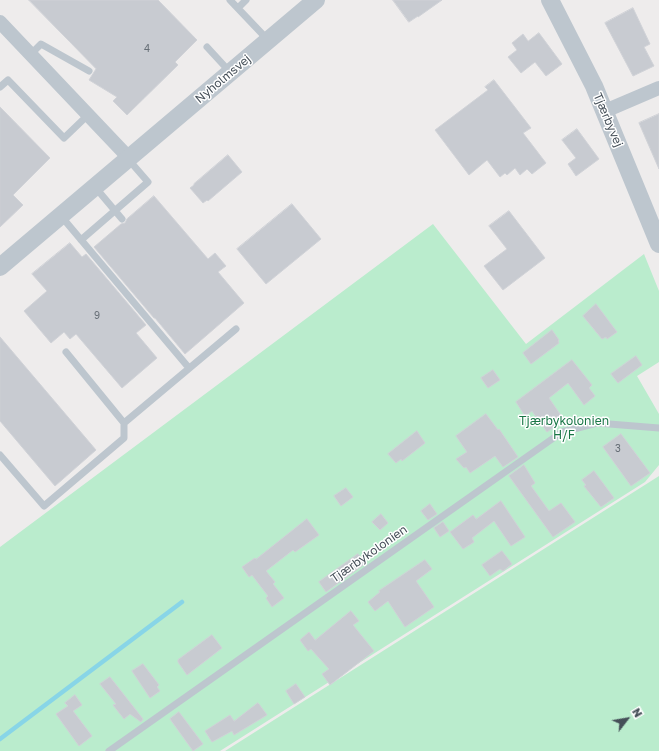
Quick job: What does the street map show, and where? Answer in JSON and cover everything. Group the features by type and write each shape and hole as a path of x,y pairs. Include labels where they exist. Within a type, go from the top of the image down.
{"street":[{"name":"Tjærbyvej","path":"550,0 585,67 605,111 659,244"},
{"name":"Nyholmsvej","path":"0,266 230,73 310,2"},
{"path":"0,22 129,158"},
{"path":"605,111 659,88"}],"lane":[{"path":"230,0 268,40"},
{"path":"238,8 246,0"},
{"path":"31,54 41,44 89,71"},
{"path":"207,47 230,73"},
{"path":"0,87 8,80 64,138 88,115"},
{"path":"81,240 148,182 129,158"},
{"path":"95,186 122,219"},
{"path":"60,216 189,368"},
{"path":"124,422 236,329"},
{"path":"0,455 44,506 124,438 124,422 66,352"},
{"name":"Tjærbykolonien","path":"109,751 562,432 598,423 659,428"}],"green space":[{"name":"Tjærbykolonien H/F","path":"433,224 526,344 644,254 659,291 659,362 637,376 659,414 659,465 645,482 220,751 0,751 0,547"},
{"path":"659,476 659,751 225,751"}],"building":[{"path":"29,0 158,0 197,40 175,62 178,65 127,115 113,101 117,97 89,80 96,69"},
{"path":"393,0 442,0 409,22"},
{"path":"633,8 650,44 644,47 654,66 633,76 605,23"},
{"path":"539,33 562,64 546,76 535,62 521,73 508,57 517,50 512,43 523,34 528,41"},
{"path":"494,80 531,128 523,133 546,163 532,174 527,169 520,175 515,168 507,175 505,173 500,177 487,160 469,175 435,130 488,90 485,87"},
{"path":"0,107 50,158 13,195 23,205 0,227"},
{"path":"659,114 659,169 639,123"},
{"path":"577,129 599,159 576,176 568,164 576,158 562,140"},
{"path":"228,155 242,172 208,201 207,200 203,203 190,188"},
{"path":"154,196 208,259 215,253 226,266 218,272 244,303 185,354 94,247 121,224 125,223 127,219"},
{"path":"292,204 321,239 266,284 237,249"},
{"path":"509,211 545,258 503,290 484,266 507,249 489,226"},
{"path":"70,243 82,257 86,254 146,325 136,333 157,358 122,388 76,334 70,339 64,332 51,343 24,311 47,291 32,274"},
{"path":"596,304 617,332 607,339 606,337 602,339 583,316"},
{"path":"552,330 559,340 559,343 531,364 523,353"},
{"path":"0,337 96,450 55,486 0,421"},
{"path":"636,356 642,365 618,383 611,374"},
{"path":"572,360 592,385 589,388 595,396 584,405 568,383 549,398 564,420 547,432 532,411 525,416 516,402"},
{"path":"493,370 500,380 488,388 481,378"},
{"path":"486,414 498,430 499,429 518,457 503,467 495,456 470,473 466,467 464,468 456,459 467,452 456,436"},
{"path":"417,431 425,443 402,461 401,459 396,463 388,454"},
{"path":"621,434 650,473 631,486 603,447"},
{"path":"524,465 535,483 531,486 549,511 561,503 575,522 553,537 509,476"},
{"path":"594,471 614,498 601,507 584,486 586,485 582,480"},
{"path":"346,488 353,497 341,506 334,496"},
{"path":"501,501 525,537 511,546 494,521 472,538 474,542 463,549 450,532 473,515 476,519"},
{"path":"430,504 437,514 428,520 421,511"},
{"path":"381,514 388,523 380,530 372,522"},
{"path":"307,519 319,535 295,552 293,550 266,571 275,582 273,584 284,598 272,607 266,598 268,596 252,575 249,577 242,567 255,558 256,559"},
{"path":"443,522 449,531 440,537 434,528"},
{"path":"502,551 512,564 503,571 500,569 490,576 482,565"},
{"path":"358,554 366,563 326,592 319,582"},
{"path":"425,560 432,569 416,581 434,607 405,627 388,601 375,611 368,602 380,592 379,591"},
{"path":"351,611 359,621 353,625 374,651 330,685 322,674 329,669 311,649 308,651 300,640 309,632 315,640"},
{"path":"212,635 222,648 187,675 178,660"},
{"path":"143,664 159,685 157,687 160,691 150,698 132,671"},
{"path":"110,677 143,719 141,722 130,714 124,719 113,705 116,704 100,684"},
{"path":"296,684 305,697 294,704 286,691"},
{"path":"75,695 82,705 73,711 92,736 79,746 56,714 68,706 65,703"},
{"path":"258,703 267,715 234,735 232,731 212,742 205,731 230,715 234,721"},
{"path":"179,712 203,744 193,751 170,719"}],"waterway":[{"path":"0,739 182,602"}]}
